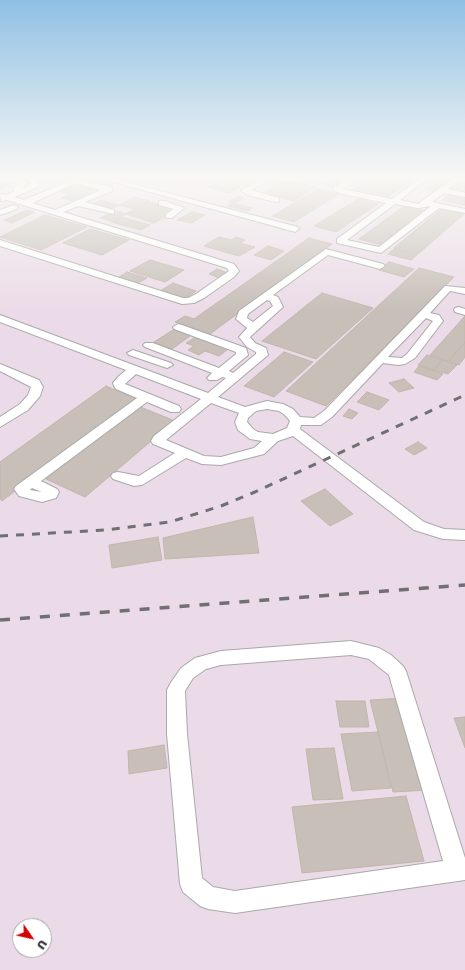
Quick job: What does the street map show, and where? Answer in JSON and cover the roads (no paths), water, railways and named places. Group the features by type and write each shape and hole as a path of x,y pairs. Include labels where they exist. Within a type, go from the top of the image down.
{"lane":[{"path":"0,243 182,301 190,301 200,296 231,275 234,271 231,266 82,221"},
{"path":"266,221 295,229"},
{"path":"253,327 245,324 241,317 266,296 367,221"},
{"path":"340,241 381,250 417,221"},
{"path":"326,252 380,266"},
{"path":"266,296 274,299 278,307 253,327 244,337 246,341 262,350 263,353 209,399 159,438 158,441 202,460 229,460 258,451 274,438 287,434 294,425 317,422 328,414 379,358 448,288 465,291"},
{"path":"379,358 398,362 405,361 418,348 438,321 435,317 424,314"},
{"path":"0,318 246,412"},
{"path":"178,327 242,350 242,355 217,375"},
{"path":"396,342 418,348"},
{"path":"149,345 184,358"},
{"path":"133,353 167,365"},
{"path":"184,358 183,367 231,380"},
{"path":"152,377 167,365 184,358"},
{"path":"0,367 35,383 37,387 34,396 24,407 0,423"},
{"path":"134,370 122,379 119,383 120,386 175,408"},
{"path":"30,482 147,396"},
{"path":"274,438 255,436 248,432 241,422 242,417 246,412 259,406 276,406 289,412 294,425 306,440 419,526 443,534 465,535"},
{"path":"118,476 134,481 142,480 185,453"},
{"path":"351,648 373,653 385,660 397,671 461,869 235,902 208,898 191,884 177,734 176,690 187,673 201,664 221,658 351,648"}],"railway":[{"path":"0,536 105,530 170,522 221,506 255,492 465,395"},
{"path":"0,620 465,585"}]}
